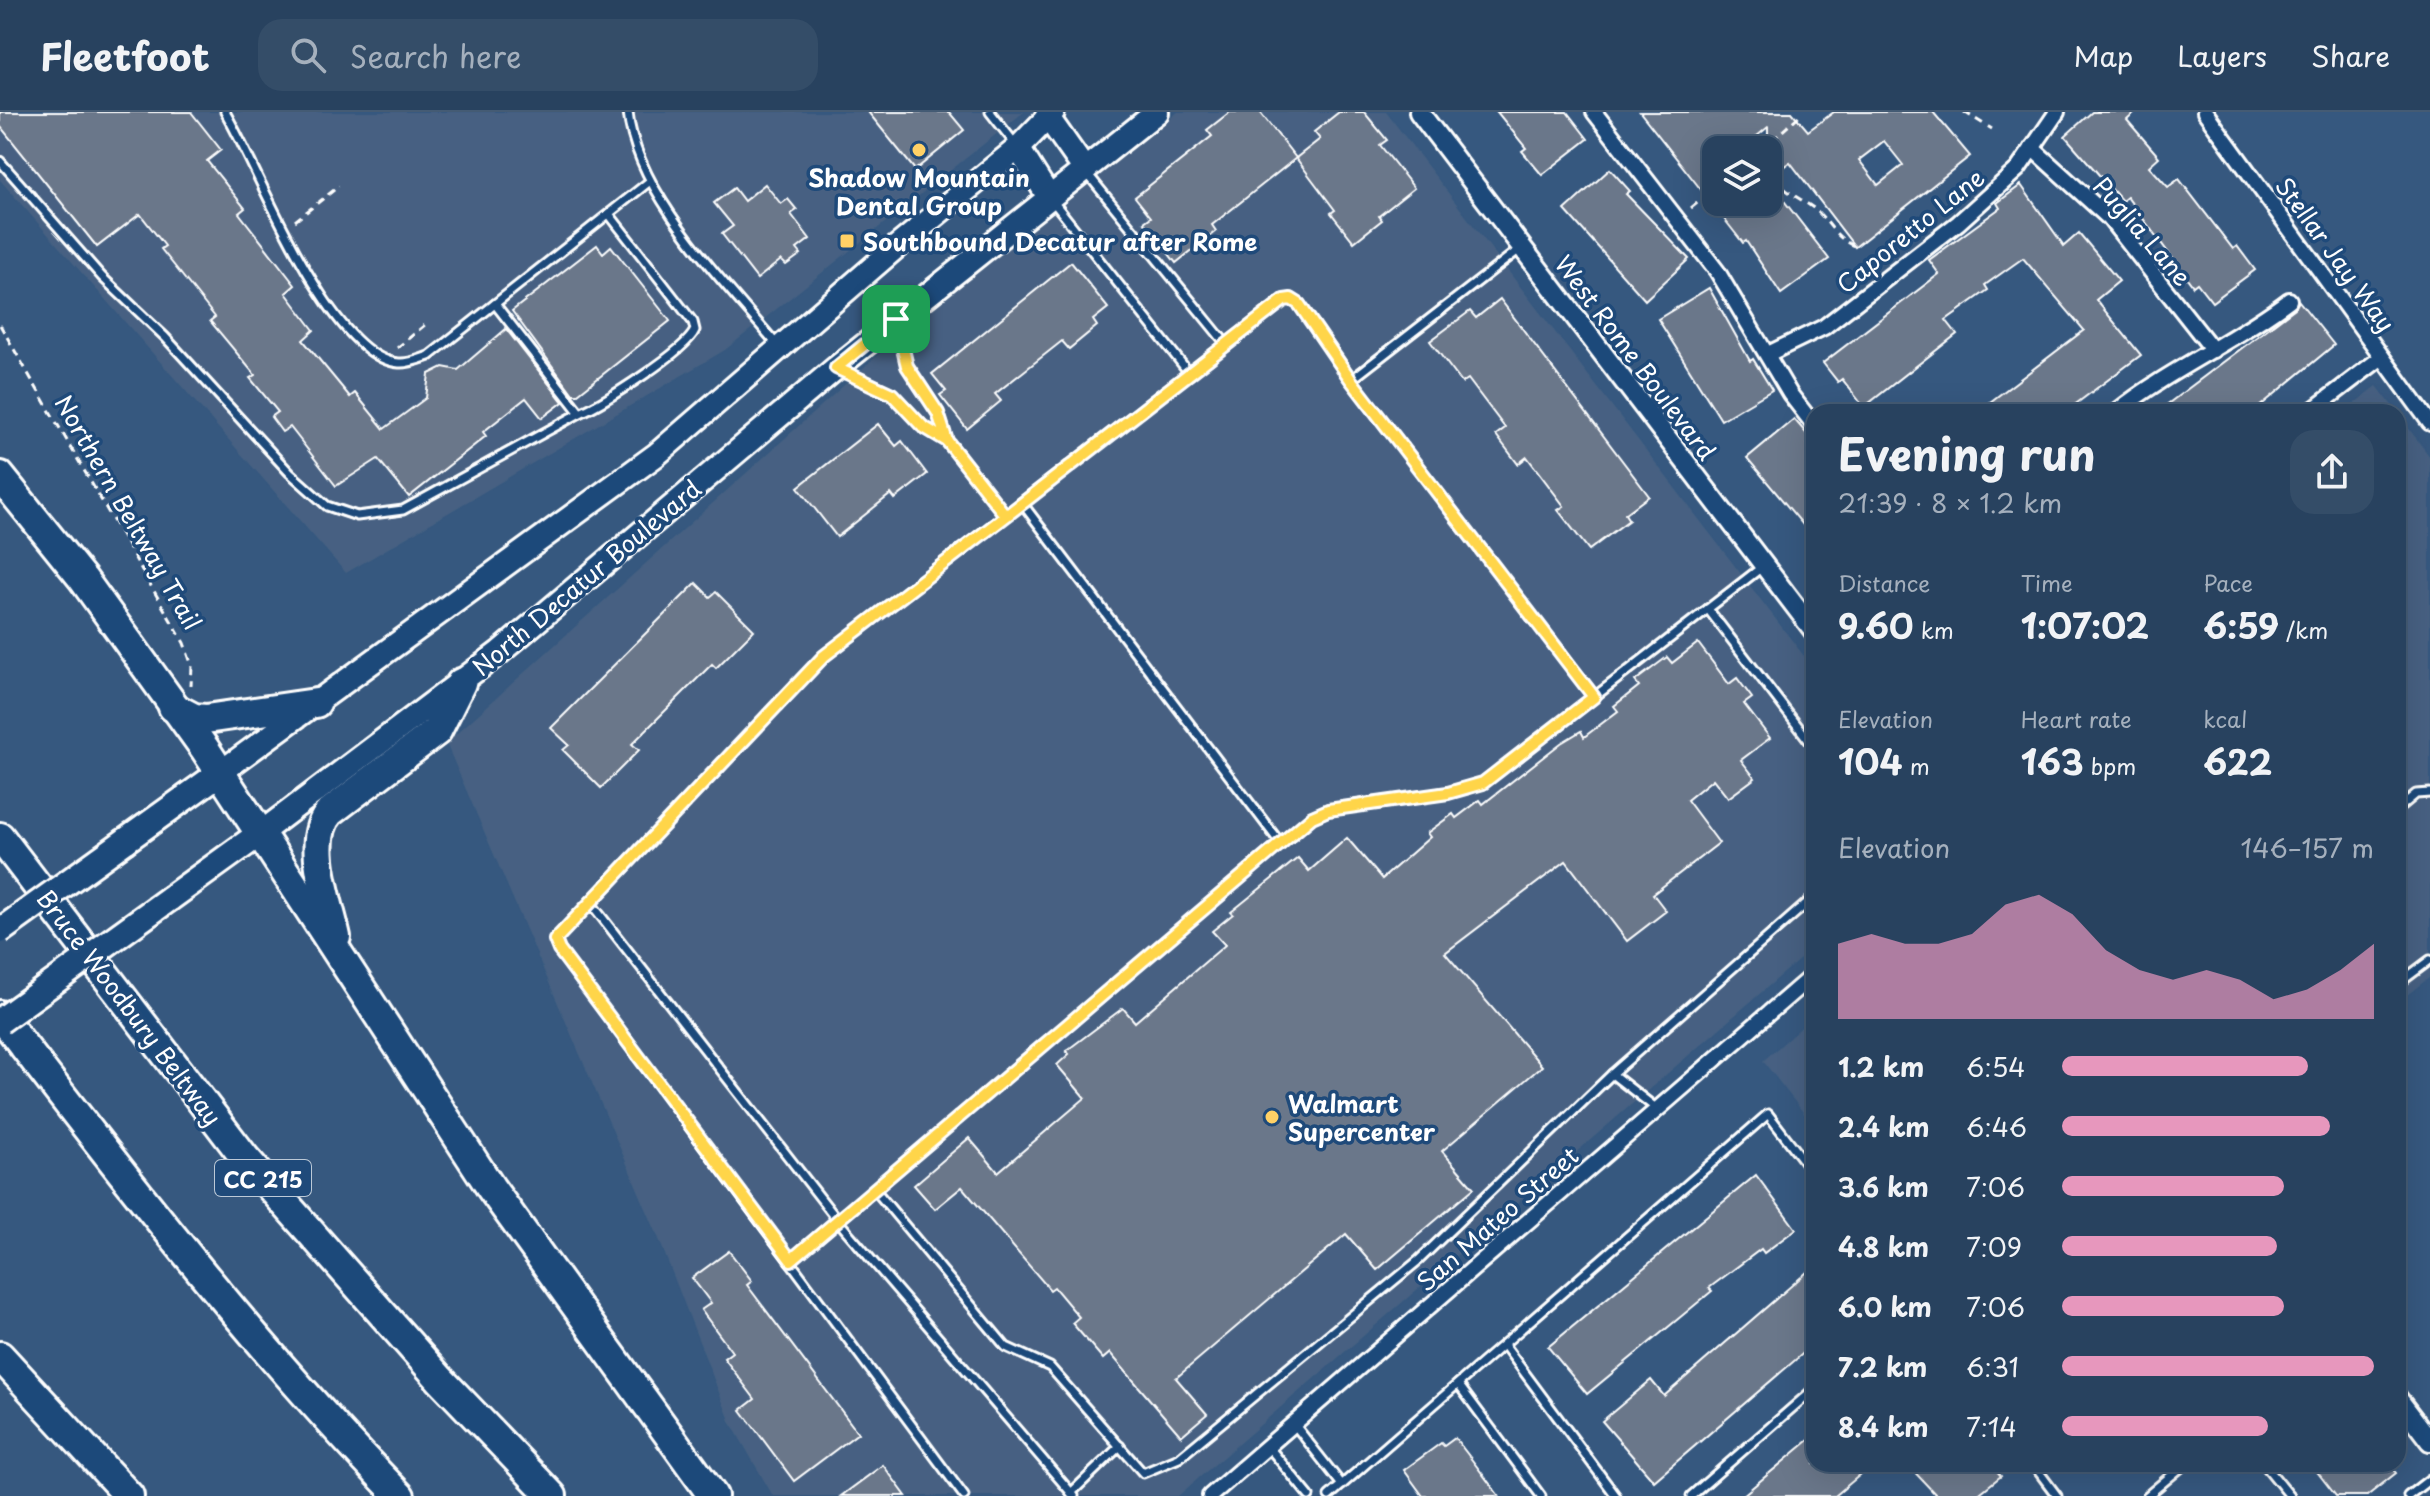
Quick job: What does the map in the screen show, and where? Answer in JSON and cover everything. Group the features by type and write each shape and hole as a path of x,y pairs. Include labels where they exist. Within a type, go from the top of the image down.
{"highway":[{"path":"0,476 182,699 194,718 206,719 316,703"},
{"path":"340,953 318,851 318,828 330,812 437,731 461,683"},
{"path":"182,699 221,772 491,1188 614,1363 713,1496"},
{"name":"Bruce Woodbury Beltway","path":"0,837 245,1158 440,1379 552,1496"},
{"path":"0,1015 165,1231 346,1441 400,1496"},
{"path":"0,1356 129,1496"}],"main road":[{"name":"North Decatur Boulevard","path":"0,1021 262,832 461,683 836,368 1157,112"},
{"name":"North Decatur Boulevard","path":"0,931 584,510 690,427 894,249 1018,148 1048,113"},
{"path":"1048,113 1085,170"},
{"path":"1018,148 1049,197"}],"street":[{"name":"West Rome Boulevard","path":"1419,112 1806,620"},
{"path":"1594,112 1717,271 1806,413"},
{"name":"Caporetto Lane","path":"1768,354 1824,327 1906,265 2007,179 2057,112"},
{"name":"Stellar Jay Way","path":"2205,112 2430,423"},
{"name":"Puglia Lane","path":"2032,148 2109,218 2213,350"},
{"path":"2127,404 2166,376 2247,332 2289,300"},
{"path":"2320,404 2382,357"},
{"name":"San Mateo Street","path":"1210,1496 1806,981"},
{"path":"2406,1410 2430,1441"}],"lane":[{"path":"225,112 303,268 325,300 360,342 386,360 399,363 429,356 650,181"},
{"path":"628,112 632,141 650,181 691,239 780,349"},
{"path":"990,112 1018,148"},
{"path":"0,161 102,277 165,337 290,473 327,506 357,516 403,510 598,405 684,346 695,330 693,322 609,214"},
{"path":"1085,170 1227,345"},
{"path":"1049,197 1190,374"},
{"path":"1351,380 1522,247"},
{"path":"964,1496 559,950 555,940 824,656 1284,300 1291,299 1299,304 1351,380 1594,697"},
{"path":"495,304 580,413"},
{"path":"896,319 907,366 938,413 947,441 1006,516"},
{"path":"836,368 892,394 922,426 947,441"},
{"path":"1022,503 1281,844"},
{"path":"791,1260 876,1191 1312,817 1328,810 1448,793 1483,783 1764,565"},
{"path":"1708,609 1806,737"},
{"path":"2406,802 2416,794 2430,793"},
{"path":"590,902 839,1222 1072,1495 1120,1446"},
{"path":"876,1191 1006,1347 1050,1367 1143,1473 1179,1458 1419,1260 1612,1074 1806,904"},
{"path":"2406,978 2430,960"},
{"path":"1612,1074 1657,1109"},
{"path":"1329,1496 1768,1114 1806,1164"},
{"path":"1504,1345 1616,1496"},
{"path":"1458,1384 1541,1496"},
{"path":"1691,1496 1806,1396"},
{"path":"1293,1423 1342,1485"},
{"path":"1267,1445 1309,1496"},
{"path":"2039,1472 2057,1496"},
{"path":"2147,1496 2176,1472"},
{"path":"2270,1472 2290,1496"},
{"path":"2408,1496 2430,1479"}],"path":[{"path":"1777,136 1803,112"},
{"path":"1964,112 1992,129"},
{"path":"1782,184 1792,197 1816,210 1839,240 1854,246"},
{"path":"285,229 339,186"},
{"path":"1691,208 1702,199"},
{"name":"Northern Beltway Trail","path":"0,325 184,643 192,666 182,699"}],"shaded area":[{"path":"0,112 1024,112 725,350 346,573 0,180"},
{"path":"1178,112 1386,112 1806,659 1806,954 1178,1496 773,1496 731,1423 657,1234 446,743 921,316"},
{"path":"2377,386 2391,404 2353,404"},
{"path":"2406,425 2430,457 2430,977 2406,996"},
{"path":"1806,1023 1806,1116 1763,1061"}],"building":[{"path":"0,112 191,112 221,150 207,161 245,208 239,213 295,285 286,293 314,330 303,340 350,397 355,393 384,429 426,398 429,374 443,367 458,370 506,329 563,402 542,418 526,398 483,432 486,436 409,497 378,459 336,486 290,427 282,432 271,417 278,412 250,378 255,375 210,321 215,317 161,249 165,246 140,214 97,247 0,126"},
{"name":"Shadow Mountain Dental Group","path":"868,112 949,112 964,130 915,170"},
{"path":"1230,112 1260,112 1296,158 1212,225 1216,231 1176,263 1144,222 1151,217 1135,197 1212,136 1207,130"},
{"path":"1339,112 1364,112 1387,140 1380,145 1414,188 1379,216 1382,220 1354,242 1331,213 1335,210 1296,158 1320,139 1314,132"},
{"path":"1497,112 1567,112 1588,139 1542,175 1522,151 1526,148"},
{"path":"1640,112 1792,112 1808,131 1834,112 1933,112 1970,156 1855,247 1790,162 1782,168 1782,136 1768,136 1768,127 1757,136 1702,136 1702,191","holes":["1884,141 1903,165 1878,185 1859,160"]},
{"path":"2092,112 2136,112 2127,120 2159,157 2149,166 2168,187 2179,179 2233,249 2237,246 2255,270 2212,302 2197,283 2193,286 2127,197 2122,201 2065,136"},
{"path":"1610,169 1630,191 1626,194 1689,259 1645,300 1565,210"},
{"path":"765,184 781,204 788,199 797,210 791,214 810,239 797,249 801,254 786,265 781,260 757,279 722,234 733,226 714,203 734,188 744,201"},
{"path":"2021,185 2064,246 2079,233 2119,281 2096,300 2141,355 2076,404 1987,404 2084,330 2023,258 1985,285 1988,290 1946,320 1957,334 1868,404 1862,404 1842,379 1838,382 1823,363 1939,274 1929,260 2000,208 1997,203"},
{"path":"1782,198 1829,259 1781,294 1746,241 1743,243 1722,216 1782,216"},
{"path":"597,245 603,253 611,246 670,321 578,394 573,394 512,311"},
{"path":"1071,262 1108,308 1093,320 1097,326 1069,349 1062,341 995,394 1001,401 967,429 940,395 946,391 932,374"},
{"path":"1709,288 1750,361 1753,359 1772,390 1721,420 1658,319"},
{"path":"1500,299 1649,496 1625,514 1629,520 1589,550 1558,510 1564,506 1527,457 1518,464 1496,435 1505,428 1468,379 1462,383 1430,341 1470,311 1476,318"},
{"path":"2299,301 2334,345 2263,404 2168,404 2295,308"},
{"path":"1794,419 1806,433 1806,528 1747,458"},
{"path":"878,424 896,446 902,441 927,474 895,499 891,494 837,537 798,487"},
{"path":"696,583 710,597 716,592 754,630 716,668 712,664 632,744 639,750 601,788 563,750 569,745 551,728"},
{"name":"Walmart Supercenter","path":"1698,643 1729,684 1737,678 1752,698 1744,704 1770,738 1741,760 1755,778 1728,798 1713,779 1687,800 1719,843 1653,894 1666,911 1627,941 1566,861 1445,953 1542,1066 1442,1151 1474,1188 1377,1270 1346,1234 1176,1378 1207,1414 1181,1436 1110,1353 1103,1359 1072,1323 1079,1317 1054,1287 1050,1290 962,1187 935,1209 914,1185 969,1138 998,1172 1085,1098 1057,1065 1069,1054 1066,1051 1123,1008 1135,1022 1225,945 1212,931 1298,858 1309,871 1347,838 1382,879 1430,837 1427,833 1453,814 1456,818 1480,800 1483,804 1561,743 1581,731 1584,737 1618,711 1614,706 1639,686 1635,681 1667,657 1672,663"},
{"path":"1756,1175 1796,1229 1764,1253 1761,1249 1709,1288 1712,1291 1587,1394 1548,1347"},
{"path":"729,1251 752,1281 747,1285 858,1433 794,1481 741,1410 755,1399 724,1358 732,1352 701,1310 711,1303 692,1278"},
{"path":"1806,1273 1806,1351 1654,1481 1602,1421 1651,1380 1664,1396"},
{"path":"1455,1438 1499,1496 1423,1496 1404,1470 1441,1443 1444,1446"},
{"path":"1806,1443 1806,1472 1864,1472 1835,1496 1742,1496"},
{"path":"883,1465 906,1496 841,1496"},
{"path":"1914,1472 1998,1472 2001,1476 1976,1496 1937,1496"},
{"path":"2317,1472 2396,1473 2367,1496 2336,1496"}],"place":[{"name":"Shadow Mountain Dental Group","path":"919,150"},
{"name":"Southbound Decatur after Rome","path":"847,241"},
{"name":"Walmart Supercenter","path":"1272,1117"}],"route":[{"path":"896,319 836,368 892,394 922,426 947,441 1006,516 1284,300 1291,299 1299,304 1351,380 1594,697 1483,783 1448,793 1328,810 1312,817 876,1191 791,1260 559,950 555,940 824,656 1006,516 947,441 938,413 907,366 896,319"}]}
